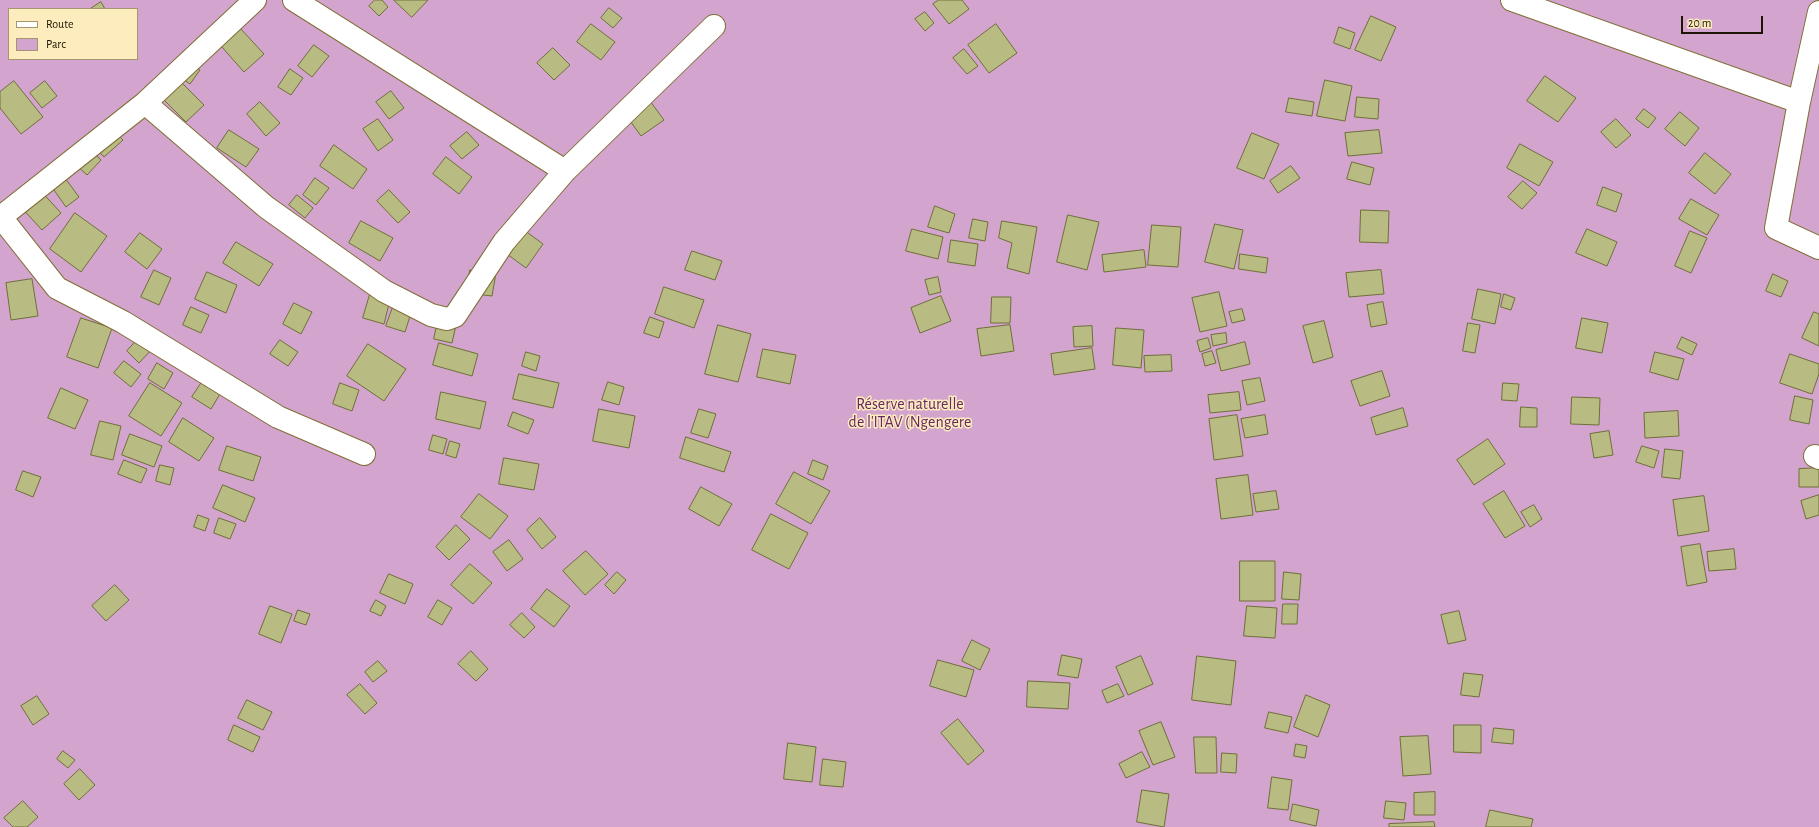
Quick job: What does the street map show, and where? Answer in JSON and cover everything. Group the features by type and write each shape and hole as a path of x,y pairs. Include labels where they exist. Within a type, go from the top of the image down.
{"street":[{"path":"255,0 145,102 0,217 58,288 123,322 278,417 364,454"},
{"path":"294,0 565,171"},
{"path":"1512,0 1799,102"},
{"path":"1819,12 1799,102 1776,228 1819,248"},
{"path":"145,102 266,207 384,291 431,315 447,319 455,316 504,242 565,171 714,26"}],"green space":[{"name":"Réserve naturelle de l'ITAV (Ngengere","path":"0,0 1819,0 1819,827 0,827"}],"building":[{"path":"375,0 382,0 388,7 379,16 369,6"},
{"path":"394,0 428,0 412,17"},
{"path":"939,0 962,0 969,9 949,24 933,4"},
{"path":"101,2 104,8 92,8"},
{"path":"609,8 622,18 613,28 601,18"},
{"path":"925,12 934,23 925,31 915,19"},
{"path":"1371,16 1396,27 1381,61 1355,50"},
{"path":"591,24 615,42 601,60 577,42"},
{"path":"996,24 1017,53 989,73 968,45"},
{"path":"1339,27 1355,33 1350,49 1334,43"},
{"path":"240,28 264,54 244,72 221,46"},
{"path":"314,45 329,56 312,77 298,66"},
{"path":"553,48 570,65 554,80 537,63"},
{"path":"964,49 978,66 967,74 953,58"},
{"path":"184,58 200,70 190,84 173,72"},
{"path":"290,69 303,78 291,95 278,87"},
{"path":"1545,76 1576,98 1558,122 1527,101"},
{"path":"1325,80 1352,86 1345,121 1317,116"},
{"path":"14,81 43,117 21,134 0,108 0,92"},
{"path":"45,81 57,96 42,108 30,93"},
{"path":"180,81 204,105 186,122 162,98"},
{"path":"391,91 404,108 389,119 376,102"},
{"path":"1357,97 1379,99 1378,119 1355,117"},
{"path":"1289,98 1314,102 1312,116 1286,112"},
{"path":"650,101 664,120 641,136 628,118"},
{"path":"260,102 280,123 266,136 247,114"},
{"path":"1644,109 1656,118 1648,128 1636,119"},
{"path":"1680,112 1699,128 1685,146 1665,129"},
{"path":"378,119 393,140 378,151 363,129"},
{"path":"1616,119 1631,135 1616,148 1601,132"},
{"path":"110,127 123,140 104,157 92,144"},
{"path":"229,130 259,149 246,167 217,148"},
{"path":"1379,130 1382,153 1348,156 1345,133"},
{"path":"467,132 479,145 462,159 450,146"},
{"path":"1252,133 1279,144 1264,179 1237,168"},
{"path":"1520,144 1553,162 1539,186 1507,168"},
{"path":"334,145 367,169 353,189 320,166"},
{"path":"88,148 101,160 87,175 74,163"},
{"path":"1705,153 1731,174 1715,194 1689,173"},
{"path":"446,157 472,177 459,194 433,174"},
{"path":"1352,162 1374,168 1370,185 1347,179"},
{"path":"1291,166 1300,178 1278,193 1270,181"},
{"path":"62,174 79,197 66,207 49,183"},
{"path":"315,178 329,188 316,205 303,195"},
{"path":"1523,181 1537,193 1522,209 1508,197"},
{"path":"1603,187 1622,194 1616,212 1597,205"},
{"path":"38,188 61,213 42,230 19,205"},
{"path":"389,190 410,212 398,223 377,201"},
{"path":"297,195 313,208 305,218 289,205"},
{"path":"1691,199 1719,215 1707,235 1679,219"},
{"path":"935,206 955,214 949,233 928,227"},
{"path":"1361,210 1389,211 1388,243 1360,242"},
{"path":"75,213 107,236 81,272 50,249"},
{"path":"1068,215 1099,222 1087,270 1057,262"},
{"path":"509,219 543,244 526,268 492,243"},
{"path":"973,219 988,222 985,241 969,238"},
{"path":"361,221 393,238 380,261 349,243"},
{"path":"1002,221 1037,227 1029,274 1007,268 1012,243 999,238"},
{"path":"1215,224 1243,230 1234,269 1205,262"},
{"path":"1152,225 1181,227 1178,267 1148,265"},
{"path":"912,229 943,237 938,259 906,251"},
{"path":"1587,229 1617,242 1607,266 1576,253"},
{"path":"1690,231 1707,238 1691,273 1675,266"},
{"path":"140,233 162,249 147,269 125,252"},
{"path":"951,240 978,244 975,266 948,262"},
{"path":"236,242 273,264 259,286 223,263"},
{"path":"1144,250 1146,267 1104,272 1102,255"},
{"path":"692,251 722,261 715,280 685,270"},
{"path":"1240,254 1268,258 1266,273 1239,269"},
{"path":"154,270 171,278 159,305 141,297"},
{"path":"470,270 496,273 492,296 467,293"},
{"path":"1381,270 1384,294 1349,297 1346,273"},
{"path":"207,272 237,285 226,313 195,299"},
{"path":"1773,274 1788,281 1781,297 1766,291"},
{"path":"938,277 941,292 929,295 925,280"},
{"path":"32,279 38,316 11,320 6,283"},
{"path":"664,287 704,300 694,328 655,314"},
{"path":"1478,289 1501,294 1495,324 1472,319"},
{"path":"371,291 391,296 384,324 363,318"},
{"path":"1219,292 1227,326 1200,332 1192,298"},
{"path":"1504,294 1515,298 1511,310 1501,307"},
{"path":"941,296 951,321 920,333 911,308"},
{"path":"992,297 1011,297 1010,323 991,323"},
{"path":"1383,302 1387,324 1371,327 1367,305"},
{"path":"294,303 312,312 301,334 283,324"},
{"path":"191,307 209,315 201,333 183,325"},
{"path":"393,307 411,313 405,332 386,326"},
{"path":"1242,309 1245,320 1232,323 1229,312"},
{"path":"1814,312 1819,314 1819,346 1802,338"},
{"path":"650,317 664,322 659,338 644,333"},
{"path":"81,318 112,328 98,368 67,357"},
{"path":"1582,318 1608,323 1602,353 1576,348"},
{"path":"438,321 456,325 452,343 434,339"},
{"path":"1324,321 1333,357 1313,363 1303,326"},
{"path":"1468,323 1480,325 1475,353 1463,351"},
{"path":"718,325 751,334 738,382 705,374"},
{"path":"1010,325 1014,351 981,356 977,329"},
{"path":"1092,326 1093,346 1074,347 1073,327"},
{"path":"1116,328 1144,330 1141,368 1113,365"},
{"path":"1226,333 1227,343 1213,346 1211,335"},
{"path":"1682,337 1697,344 1692,355 1677,348"},
{"path":"139,338 151,350 139,363 127,351"},
{"path":"1208,338 1211,348 1200,352 1197,341"},
{"path":"280,340 298,352 288,366 270,354"},
{"path":"1245,342 1250,364 1221,371 1216,350"},
{"path":"439,343 478,354 472,376 433,365"},
{"path":"368,344 406,369 384,401 347,376"},
{"path":"1092,348 1095,369 1054,375 1051,354"},
{"path":"763,349 796,355 790,384 757,377"},
{"path":"1212,351 1216,363 1205,366 1202,354"},
{"path":"526,352 540,356 536,371 522,366"},
{"path":"1655,352 1684,359 1678,380 1650,372"},
{"path":"1790,354 1819,364 1819,374 1812,394 1780,383"},
{"path":"1171,355 1172,371 1145,372 1144,356"},
{"path":"124,361 141,374 131,387 114,373"},
{"path":"157,363 173,373 164,389 148,379"},
{"path":"1382,371 1390,396 1360,406 1351,381"},
{"path":"519,374 559,383 553,408 513,399"},
{"path":"1260,378 1265,401 1247,405 1242,381"},
{"path":"202,382 220,394 211,409 192,397"},
{"path":"608,382 624,387 619,405 602,400"},
{"path":"150,383 182,403 161,436 129,416"},
{"path":"340,383 359,390 352,411 333,404"},
{"path":"1503,383 1519,384 1517,401 1502,400"},
{"path":"61,388 88,400 75,429 48,418"},
{"path":"441,392 486,402 480,429 436,419"},
{"path":"1239,392 1241,410 1210,413 1208,395"},
{"path":"1795,396 1813,400 1809,424 1790,420"},
{"path":"1572,397 1600,398 1599,425 1571,424"},
{"path":"1521,407 1537,408 1537,427 1520,427"},
{"path":"1403,408 1408,426 1376,435 1371,418"},
{"path":"599,409 635,416 629,448 593,441"},
{"path":"699,409 716,414 708,438 691,433"},
{"path":"1678,411 1679,436 1645,438 1644,413"},
{"path":"513,412 534,420 528,434 508,426"},
{"path":"1237,415 1243,456 1214,460 1209,419"},
{"path":"1265,415 1268,434 1245,438 1241,419"},
{"path":"183,418 214,438 199,461 169,442"},
{"path":"100,421 121,426 113,460 91,455"},
{"path":"1609,431 1613,455 1594,458 1590,434"},
{"path":"130,434 162,446 154,467 122,455"},
{"path":"433,435 447,439 443,454 429,450"},
{"path":"686,437 731,452 724,472 680,458"},
{"path":"1488,439 1505,464 1474,485 1457,460"},
{"path":"450,441 460,444 456,458 446,455"},
{"path":"227,446 261,457 253,481 219,470"},
{"path":"1642,446 1659,451 1654,468 1636,462"},
{"path":"1665,449 1683,451 1680,479 1662,477"},
{"path":"504,458 539,464 534,490 499,484"},
{"path":"124,460 147,469 141,483 118,474"},
{"path":"813,460 828,466 823,480 808,474"},
{"path":"160,465 174,468 170,485 156,481"},
{"path":"1819,468 1819,487 1799,487 1799,469"},
{"path":"23,471 41,477 33,497 16,490"},
{"path":"794,472 830,491 811,524 776,504"},
{"path":"1248,475 1253,515 1221,519 1216,479"},
{"path":"223,485 255,498 245,522 213,508"},
{"path":"701,487 732,504 719,526 689,509"},
{"path":"1276,491 1279,509 1256,512 1253,494"},
{"path":"1504,491 1525,526 1505,538 1483,504"},
{"path":"479,494 508,516 490,539 461,517"},
{"path":"1819,495 1819,515 1806,519 1801,501"},
{"path":"1704,496 1709,531 1678,536 1673,500"},
{"path":"1534,505 1542,519 1530,527 1521,512"},
{"path":"771,514 808,533 789,569 752,550"},
{"path":"198,515 209,519 205,531 194,527"},
{"path":"219,518 236,524 230,539 214,533"},
{"path":"540,518 556,537 542,549 527,530"},
{"path":"456,525 470,539 449,560 436,547"},
{"path":"509,540 523,559 507,571 493,552"},
{"path":"1700,544 1707,582 1687,586 1681,547"},
{"path":"1734,549 1736,569 1709,571 1707,552"},
{"path":"586,551 608,574 585,595 563,571"},
{"path":"1240,561 1275,561 1275,601 1240,601"},
{"path":"470,564 492,583 473,604 451,585"},
{"path":"617,572 626,580 614,594 605,585"},
{"path":"1284,572 1301,574 1299,600 1282,599"},
{"path":"389,574 413,584 405,604 380,593"},
{"path":"115,585 129,600 106,621 92,606"},
{"path":"547,589 570,606 554,627 531,609"},
{"path":"376,600 386,606 381,616 370,611"},
{"path":"438,600 452,608 442,625 428,617"},
{"path":"1283,604 1298,604 1297,624 1282,624"},
{"path":"270,606 292,614 281,643 259,634"},
{"path":"1247,606 1277,608 1275,638 1244,636"},
{"path":"298,610 310,614 306,625 294,621"},
{"path":"1459,611 1466,640 1448,644 1441,615"},
{"path":"522,613 535,627 524,638 510,625"},
{"path":"972,640 990,649 980,670 962,661"},
{"path":"471,651 488,669 476,681 458,664"},
{"path":"1062,655 1082,659 1078,678 1058,675"},
{"path":"1141,656 1153,684 1128,695 1116,667"},
{"path":"1197,656 1236,661 1231,705 1192,700"},
{"path":"938,660 974,670 966,697 930,686"},
{"path":"378,661 387,671 373,682 365,672"},
{"path":"1464,673 1483,675 1479,697 1461,695"},
{"path":"1028,681 1070,683 1068,709 1027,707"},
{"path":"360,684 377,703 365,714 347,695"},
{"path":"1118,684 1124,696 1107,703 1102,691"},
{"path":"1306,695 1330,705 1318,737 1294,727"},
{"path":"37,696 49,714 33,725 21,706"},
{"path":"247,700 272,712 263,730 238,718"},
{"path":"1269,712 1292,717 1288,733 1265,728"},
{"path":"958,719 984,751 968,765 941,733"},
{"path":"1161,722 1175,757 1153,765 1139,731"},
{"path":"234,725 260,737 253,752 228,740"},
{"path":"1454,725 1481,725 1481,753 1454,752"},
{"path":"1494,728 1514,730 1513,744 1492,742"},
{"path":"1428,736 1431,774 1403,776 1400,737"},
{"path":"1194,737 1216,737 1217,773 1196,773"},
{"path":"788,743 816,747 812,782 784,779"},
{"path":"1296,744 1307,746 1305,758 1294,756"},
{"path":"63,751 75,760 68,768 57,759"},
{"path":"1142,752 1150,767 1126,778 1119,764"},
{"path":"1222,753 1237,754 1236,773 1221,772"},
{"path":"823,759 846,762 843,787 820,785"},
{"path":"80,769 95,785 79,800 64,784"},
{"path":"1272,777 1292,780 1288,810 1268,808"},
{"path":"1142,790 1169,794 1164,827 1137,822"},
{"path":"1435,792 1435,815 1414,815 1414,793"},
{"path":"23,801 38,817 27,827 13,827 4,818"},
{"path":"1386,801 1406,803 1404,820 1384,818"},
{"path":"1293,804 1319,810 1316,826 1290,820"},
{"path":"1490,810 1533,819 1531,827 1486,827"},
{"path":"1434,822 1435,827 1389,827 1389,824"}]}
